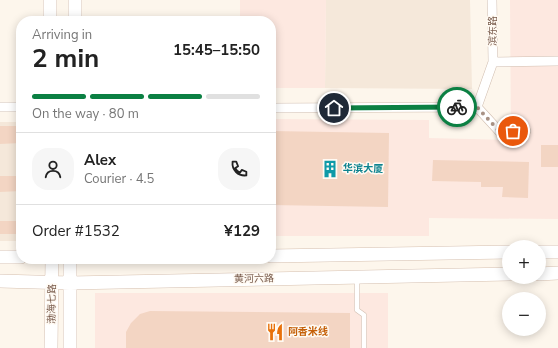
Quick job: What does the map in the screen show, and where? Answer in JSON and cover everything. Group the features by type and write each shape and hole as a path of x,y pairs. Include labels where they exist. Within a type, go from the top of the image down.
{"main road":[{"path":"50,0 50,16"},
{"path":"75,0 75,16"},
{"path":"276,256 502,252"},
{"path":"546,252 558,252"},
{"path":"0,257 16,257"},
{"name":"渤海七路","path":"51,348 52,264"},
{"name":"渤海七路","path":"70,264 70,348"},
{"path":"546,274 558,273"},
{"name":"黄河六路","path":"0,281 70,283 502,274"}],"street":[{"name":"滨东路","path":"492,0 493,62"},
{"path":"477,107 493,62 558,61"},
{"path":"0,107 16,107"},
{"path":"276,108 477,107 499,131 526,131"}],"lane":[{"path":"357,277 357,310 364,315 364,348"}],"shaded area":[{"path":"240,0 326,0 325,88 276,88 276,16 240,16"},
{"path":"326,0 470,0 472,89 325,88"},
{"path":"510,0 558,0 558,219 429,218 429,236 276,236 276,119 429,120 429,138 511,140"},
{"path":"0,122 16,122 16,241 0,241"},
{"path":"95,293 388,293 388,348 95,348"}],"building":[{"path":"0,126 16,126 16,143 0,144"},
{"name":"华滨大厦","path":"276,131 389,133 388,207 276,205"},
{"path":"541,145 558,145 558,167 541,167"},
{"path":"433,160 529,162 528,198 502,197 503,187 481,187 481,182 432,181"},
{"path":"0,176 16,176 16,191 0,192"},
{"path":"0,221 16,221 16,234 0,234"},
{"path":"150,311 350,313 350,348 126,348 126,332 131,323 140,314"}],"way so far":[{"path":"457,107 477,107 499,131 513,131"}],"place":[{"name":"华滨大厦","path":"330,169"},
{"name":"阿香米线","path":"275,332"}],"route":[{"path":"334,108 457,107"}]}
